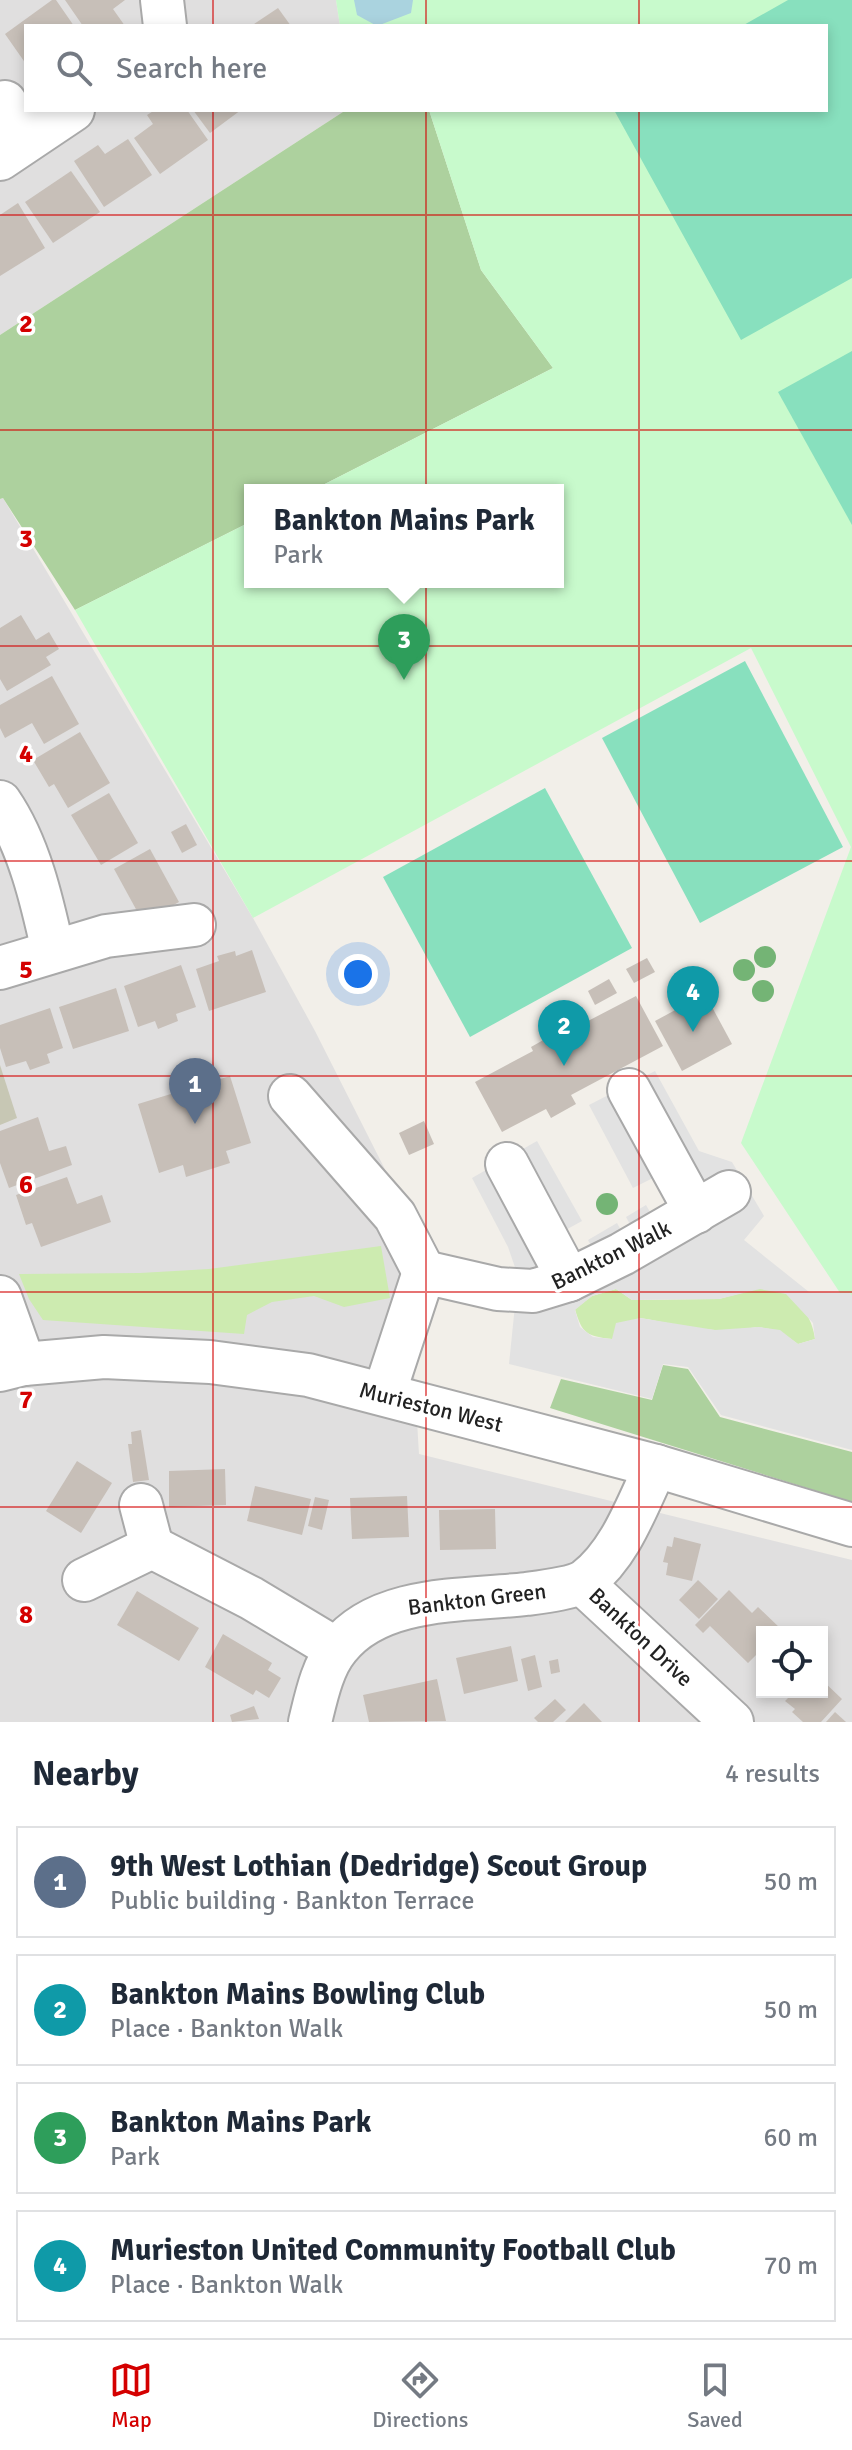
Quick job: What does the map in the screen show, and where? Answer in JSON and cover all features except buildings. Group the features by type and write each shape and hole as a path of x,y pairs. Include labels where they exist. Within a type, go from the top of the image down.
{"street":[{"path":"162,0 165,24"},
{"path":"5,102 14,149 70,112"},
{"path":"0,802 13,821 43,905 53,951"},
{"path":"0,968 106,936 194,925"},
{"name":"Bankton Walk","path":"423,1248 498,1289 533,1291 569,1280 622,1254 713,1202 629,1090"},
{"path":"290,1096 423,1248 384,1394"},
{"path":"507,1164 569,1280"},
{"path":"0,1297 12,1367"},
{"name":"Murieston West","path":"12,1367 104,1357 210,1362 308,1375 656,1466 852,1525"},
{"name":"Bankton Drive","path":"656,1466 627,1526 604,1564 582,1583 732,1722"},
{"path":"141,1505 152,1547 251,1598 336,1649"},
{"path":"84,1580 152,1547"},
{"name":"Bankton Green","path":"310,1722 318,1692 336,1649 362,1623 404,1606 537,1593 582,1583"}],"shaded area":[{"path":"0,0 336,0 340,24 24,24 24,112 343,112 0,335"},
{"path":"3,498 253,918 315,1031 404,1207 419,1454 852,1560 852,1722 0,1722 0,499"},
{"path":"0,1065 17,1118 0,1125"},
{"path":"655,1071 699,1151 732,1162 764,1216 744,1240 809,1292 850,1293 852,1450 721,1415 688,1367 663,1364 652,1399 509,1364 518,1276 508,1247 472,1178 537,1141 582,1221 560,1233 578,1252 598,1259 588,1240 617,1223 628,1243 637,1237 626,1217 646,1205 657,1224 665,1213 665,1202 655,1177 633,1188 589,1105","holes":["616,1289 632,1300 719,1299 760,1289 786,1294 813,1323 815,1339 798,1344 780,1330 759,1327 715,1330 640,1318 616,1323 612,1339 593,1337 580,1327 575,1310 592,1296"]}],"green space":[{"path":"336,0 852,0 852,1311 741,1143 851,847 751,648 253,918 75,610 244,525 244,588 564,588 564,484 325,484 553,368 481,270 430,112 828,112 828,24 340,24"},
{"path":"788,0 852,0 852,278 741,340 615,112 828,112 828,24 746,24"},
{"path":"343,112 430,112 481,270 553,368 325,484 244,484 244,525 75,610 3,498 0,499 0,335"},
{"path":"852,351 852,525 778,392"},
{"path":"745,661 843,847 700,923 602,738"},
{"path":"545,788 632,948 470,1037 383,877"},
{"path":"381,1246 390,1298 344,1307 314,1296 272,1302 247,1315 244,1334 43,1320 29,1299 19,1274 209,1269"},
{"path":"760,1288 787,1294 798,1302 812,1326 815,1339 798,1344 766,1328 706,1329 640,1318 612,1339 597,1337 583,1329 575,1309 592,1296 616,1289 632,1300 719,1299"},
{"path":"663,1365 688,1369 720,1417 852,1452 852,1502 550,1408 561,1379 652,1400"}],"water":[{"path":"354,0 413,0 411,13 382,24 373,24 357,15"}],"place":[{"name":"Bankton Mains Park","path":"404,680"},
{"name":"Murieston United Community Football Club","path":"693,1032"},
{"name":"Bankton Mains Bowling Club","path":"564,1066"},
{"name":"9th West Lothian (Dedridge) Scout Group","path":"195,1124"}]}
